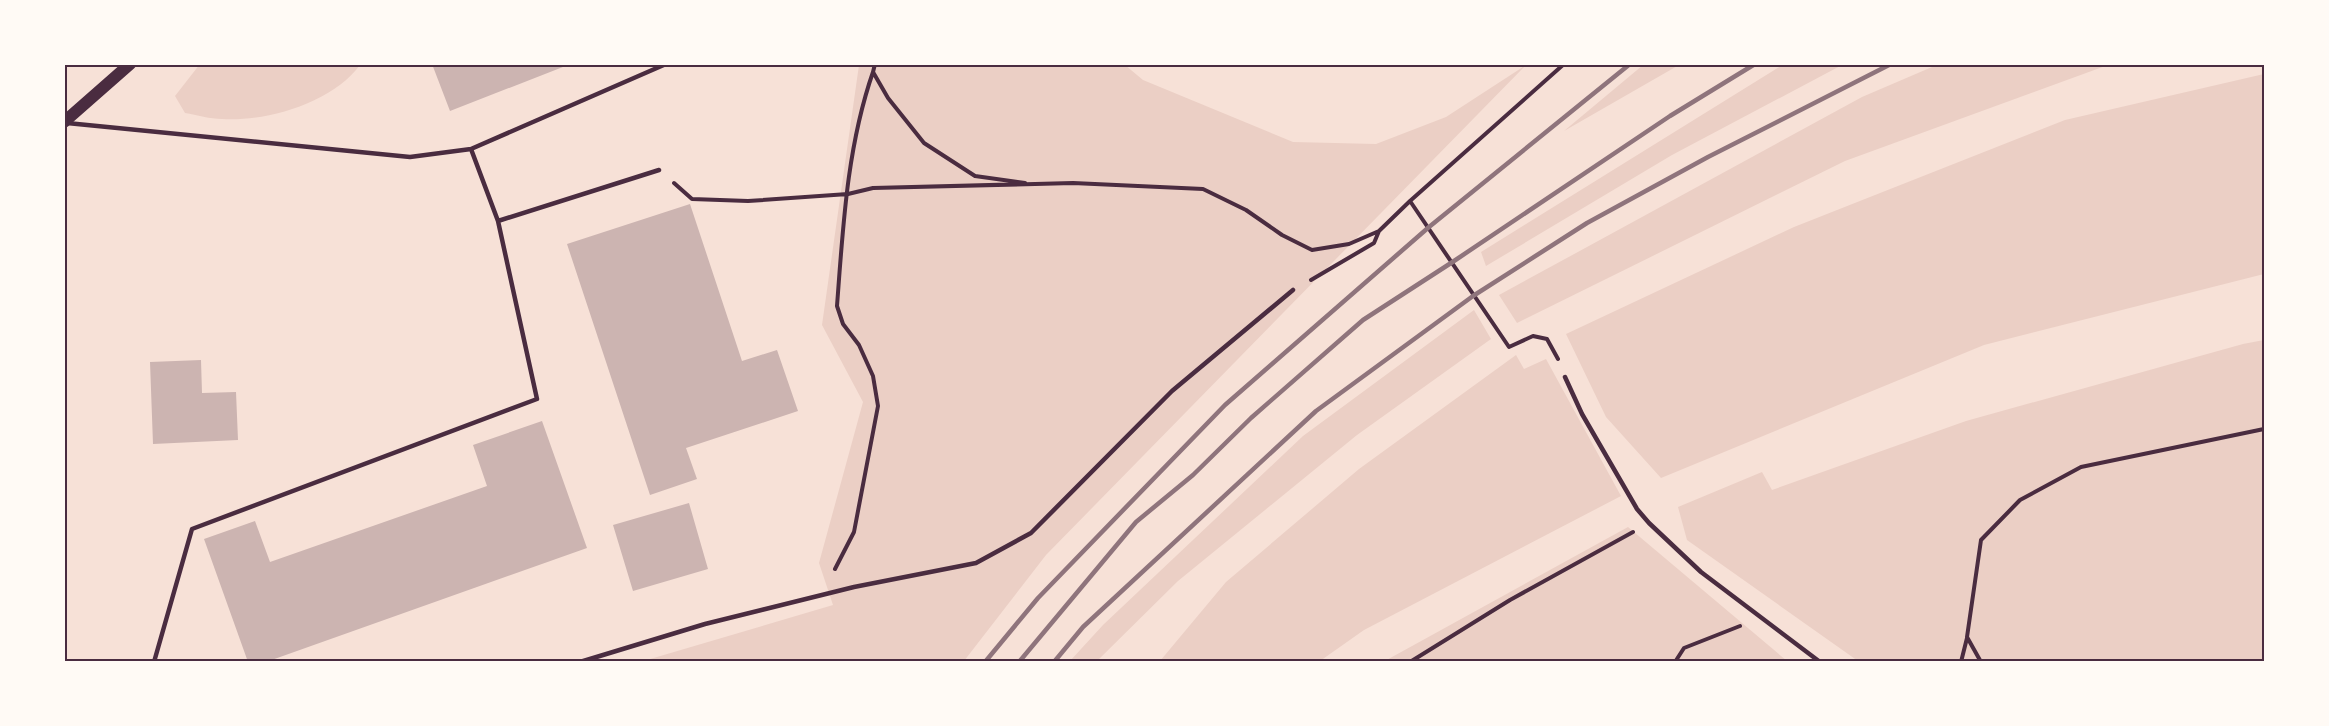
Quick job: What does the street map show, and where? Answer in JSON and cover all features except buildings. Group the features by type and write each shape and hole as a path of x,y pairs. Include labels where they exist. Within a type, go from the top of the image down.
{"main road":[{"path":"64,122 130,64"}],"lane":[{"path":"64,122 410,157 471,149 666,64"},
{"path":"154,662 192,529 537,399 498,221 471,149"},
{"path":"498,221 659,170"},
{"path":"580,662 705,624 810,598 976,563 1031,533 1172,391 1293,290"},
{"path":"1565,377 1582,414 1637,508 1649,523 1701,572 1760,619 1820,662"}],"path":[{"path":"810,598 829,579 846,553 854,532 878,406 873,376 860,345 843,324 837,306 852,146 859,112 874,64"},
{"path":"659,170 692,199 748,201 848,194 873,189 1032,184 1073,183 1203,189 1246,210 1282,235 1312,250 1349,244 1379,231 1564,64"},
{"path":"873,72 903,119 924,143 975,176 1032,184"},
{"path":"1410,201 1509,346 1533,336 1547,339 1565,377"},
{"path":"1293,290 1374,243 1379,231"},
{"path":"1961,662 1967,637 1981,540 2020,500 2081,467 2265,429"},
{"path":"1410,662 1510,600 1649,523"},
{"path":"1675,662 1684,648 1760,619"},
{"path":"1967,637 1981,662"}],"shaded area":[{"path":"200,64 360,65 334,89 298,107 259,117 222,119 185,113 175,96"},
{"path":"1784,64 1842,65 1672,155 1486,266 1481,252"},
{"path":"1939,64 2108,65 1845,161 1517,323 1499,295 1862,97"},
{"path":"859,65 1125,65 1143,80 1293,142 1376,144 1446,117 1526,65 1046,555 964,661 640,662 833,605 819,563 863,402 822,325"},
{"path":"1643,65 1679,65 1564,131"},
{"path":"2264,74 2264,274 1984,345 1661,478 1606,417 1566,334 1794,227 2065,120"},
{"path":"1474,310 1491,339 1357,435 1178,581 1097,661 1070,661 1103,625 1303,436"},
{"path":"2264,340 2264,661 1858,661 1687,540 1678,507 1762,472 1772,490 1966,421"},
{"path":"1516,355 1524,369 1546,359 1621,496 1364,630 1320,661 1160,661 1226,582 1359,469"},
{"path":"1628,527 1787,661 1383,662"}],"railway":[{"path":"985,662 1038,598 1225,405 1429,227 1630,64"},
{"path":"1019,662 1136,522 1193,475 1251,418 1363,320 1670,116 1755,64"},
{"path":"1054,662 1083,627 1316,411 1473,296 1587,223 1708,157 1891,64"}]}
